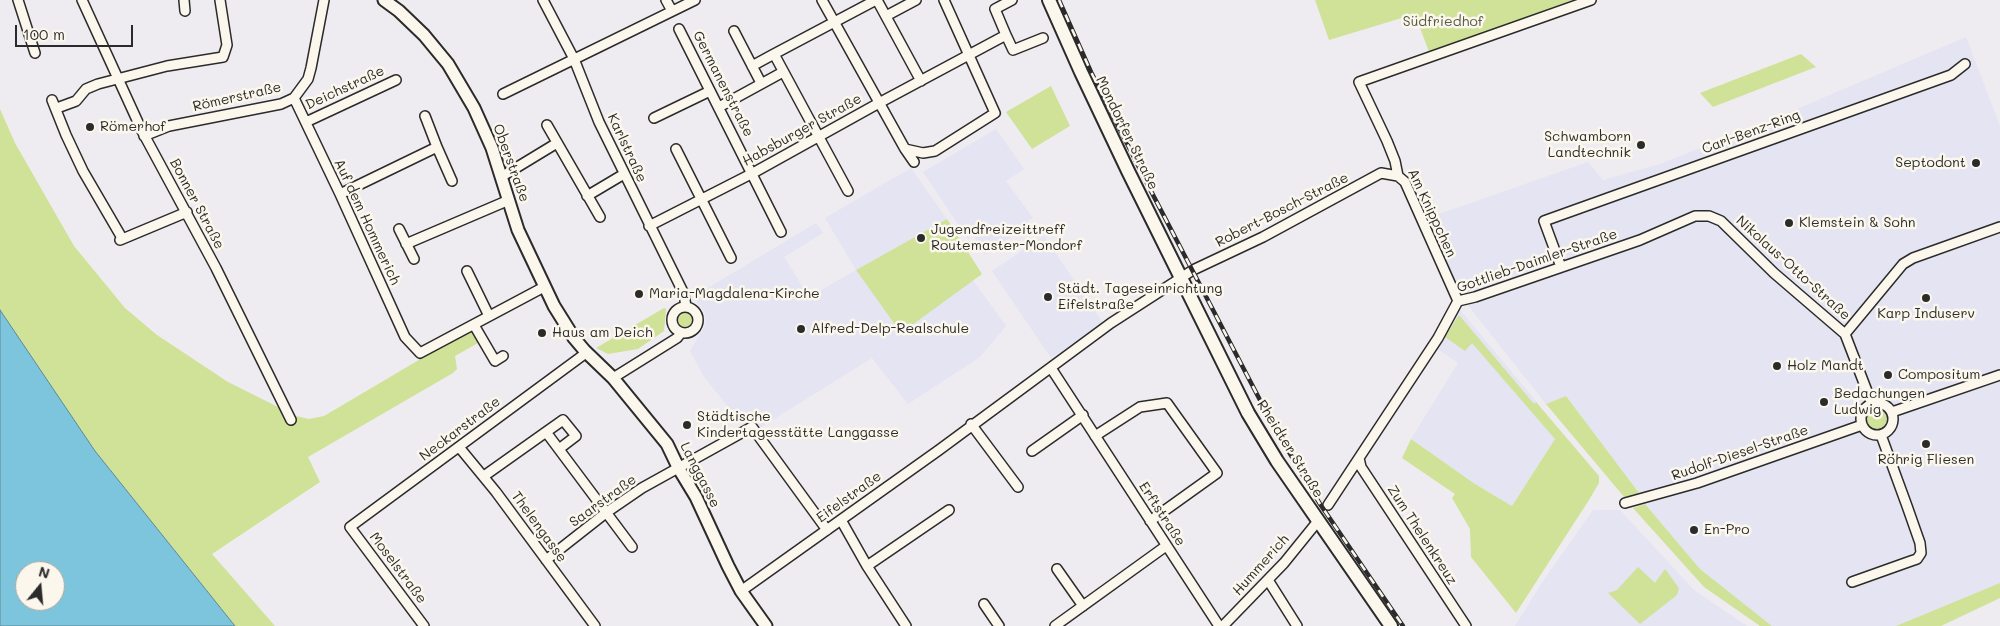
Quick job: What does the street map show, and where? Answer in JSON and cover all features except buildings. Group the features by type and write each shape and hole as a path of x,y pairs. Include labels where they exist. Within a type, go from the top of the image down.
{"main road":[{"name":"Mondorfer Straße","path":"1048,0 1080,72 1181,278"},
{"name":"Rheidter Straße","path":"1181,278 1248,413 1277,461 1391,626"}],"street":[{"path":"18,0 35,53"},
{"name":"Bonner Straße","path":"82,0 144,136 186,212 291,420"},
{"path":"184,0 185,11"},
{"path":"186,212 121,239 83,171 66,136 54,104 76,101 86,89 117,79 167,66 224,57 226,45 220,0"},
{"name":"Römerstraße","path":"144,136 169,126 281,104 294,98 308,79 324,0"},
{"name":"Oberstraße","path":"384,0 399,11 424,35 448,64 474,108 492,148 518,230 544,287 574,338 586,353"},
{"name":"Karlstraße","path":"543,0 574,60 599,122 684,294 686,307 696,313 697,324 690,332 681,333 677,338 613,378"},
{"path":"666,0 672,12"},
{"path":"503,94 695,0"},
{"path":"822,0 914,162"},
{"path":"752,66 877,0 921,81"},
{"path":"886,16 902,3 916,0"},
{"path":"905,149 922,153 935,151 995,113 944,0"},
{"path":"1012,0 995,9 1013,50 1043,38"},
{"name":"Am Knippchen","path":"1458,301 1404,182 1398,176 1395,161 1387,141 1359,82 1591,0"},
{"name":"Germanenstraße","path":"680,29 781,232"},
{"path":"734,31 761,83"},
{"name":"Habsburger Straße","path":"649,226 819,138 879,103 1006,35"},
{"path":"774,54 848,191"},
{"name":"Carl-Benz-Ring","path":"1561,267 1544,221 1951,75 1964,64"},
{"path":"719,107 783,72"},
{"name":"Deichstraße","path":"306,122 396,80"},
{"path":"654,118 710,90"},
{"name":"Auf dem Hommerich","path":"294,98 405,337 420,353 474,325"},
{"path":"424,116 452,181"},
{"path":"547,125 600,217"},
{"path":"501,177 558,143"},
{"path":"340,194 437,147"},
{"path":"676,149 730,258"},
{"path":"587,196 624,174"},
{"name":"Robert-Bosch-Straße","path":"1181,278 1381,174 1398,176"},
{"path":"406,244 509,200"},
{"name":"Gottlieb-Daimler-Straße","path":"1328,505 1438,338 1458,301 1475,297 1640,240 1688,218 1709,216"},
{"name":"Nikolaus-Otto-Straße","path":"1709,216 1727,226 1774,273 1845,334 1872,404"},
{"path":"1845,334 1902,264 1913,258 2000,227"},
{"path":"399,229 414,259"},
{"path":"467,271 490,316"},
{"name":"Eifelstraße","path":"741,590 939,450 971,424 1051,368 1110,323 1181,278"},
{"path":"503,356 495,360 474,325 544,287"},
{"path":"681,333 673,327 672,318 677,310 686,307"},
{"name":"Langgasse","path":"586,353 613,378 668,444 696,497 728,566 741,590 766,626"},
{"name":"Neckarstraße","path":"350,527 586,353"},
{"name":"Erftstraße","path":"1051,368 1166,546 1221,626"},
{"path":"1892,412 2000,375"},
{"path":"1096,436 1140,407 1167,403 1217,473 1150,521"},
{"path":"1872,404 1886,405 1892,412 1894,422 1885,434 1868,432 1862,425 1862,415 1867,407 1872,404"},
{"path":"1032,451 1082,416"},
{"path":"484,476 564,420 576,436 560,449"},
{"path":"971,424 1018,487"},
{"name":"Rudolf-Diesel-Straße","path":"1625,503 1697,483 1862,425"},
{"name":"Saarstraße","path":"546,560 607,512 642,488 680,469 752,427 827,530"},
{"path":"546,432 632,547"},
{"path":"1852,582 1917,559 1920,553 1920,543 1881,435"},
{"name":"Thelengasse","path":"459,447 484,476 595,626"},
{"name":"Zum Thelenkreuz","path":"1359,458 1361,468 1466,626"},
{"path":"868,566 949,510"},
{"path":"841,520 906,626"},
{"name":"Hummerich","path":"1221,626 1268,580 1318,521"},
{"name":"Moselstraße","path":"350,527 424,626"},
{"path":"1055,626 1166,546"},
{"path":"1058,569 1083,606"},
{"path":"1268,580 1297,626"},
{"path":"984,604 999,626"}],"shaded area":[{"path":"1966,37 2000,126 2000,583 1896,626 1772,626 1700,569 1645,504 1639,493 1566,396 1546,404 1467,304 1425,219 1588,162 1603,180 1660,164 1771,120"},
{"path":"996,129 1024,169 1006,181 1033,218 1028,221 1030,224 985,255 973,235 968,239 923,172"},
{"path":"911,168 947,219 856,270 825,218"},
{"name":"Alfred-Delp-Realschule","path":"816,223 823,233 784,257 809,297 856,270 901,332 973,280 1006,326 980,357 908,404 872,358 750,434 704,377 690,351 706,324 705,313 693,297"},
{"name":"Städt. Tageseinrichtung Eifelstraße","path":"1044,236 1103,323 1051,358 992,271"},
{"path":"1460,310 1536,401 1555,439 1512,506 1475,484 1411,439 1458,363 1436,348"},
{"path":"1593,510 1620,510 1694,590 1747,626 1515,626 1543,581"}],"green space":[{"name":"Südfriedhof","path":"1315,0 1574,0 1429,52 1415,14 1329,40"},
{"path":"1801,54 1816,67 1713,107 1700,93"},
{"path":"1051,86 1070,126 1032,149 1006,112"},
{"path":"0,109 15,143 74,246 125,308 157,335 228,382 296,416 309,419 324,416 468,331 471,331 478,343 455,356 457,369 453,373 308,457 320,482 212,554 275,626 235,626 95,451 0,310"},
{"path":"947,219 982,274 901,333 856,270"},
{"path":"664,308 666,309 664,331 638,349 608,354 596,348"},
{"path":"684,310 691,313 694,320 691,327 684,330 677,327 674,320 677,313"},
{"path":"1459,315 1534,404 1536,402 1599,476 1599,483 1589,500 1516,613 1471,557 1470,529 1452,498 1455,494 1402,458 1411,439 1475,484 1512,506 1555,439 1472,343 1465,351 1445,337"},
{"path":"1566,396 1639,493 1625,498 1546,404"},
{"path":"1877,409 1884,412 1887,419 1884,426 1877,429 1870,426 1867,419 1870,412"},
{"path":"1645,504 1700,569 1772,626 1760,626 1704,587 1633,508"},
{"path":"1638,567 1655,583 1665,569 1679,588 1677,595 1640,624 1608,593 1617,590"},
{"path":"2000,583 2000,598 1941,626 1896,626"}],"water":[{"path":"0,310 95,451 235,626 0,626"}],"railway":[{"path":"1059,0 1091,72 1273,425 1320,504 1403,626"}],"place":[{"name":"Römerhof","path":"90,127"},
{"name":"Schwamborn Landtechnik","path":"1641,145"},
{"name":"Septodont","path":"1976,163"},
{"name":"Klemstein & Sohn","path":"1789,223"},
{"name":"Jugendfreizeittreff Routemaster-Mondorf","path":"921,238"},
{"name":"Maria-Magdalena-Kirche","path":"639,294"},
{"name":"Städt. Tageseinrichtung Eifelstraße","path":"1048,297"},
{"name":"Karp Induserv","path":"1926,298"},
{"name":"Alfred-Delp-Realschule","path":"801,329"},
{"name":"Haus am Deich","path":"542,333"},
{"name":"Holz Mandt","path":"1777,366"},
{"name":"Compositum","path":"1888,375"},
{"name":"Bedachungen Ludwig","path":"1824,402"},
{"name":"Städtische Kindertagesstätte Langgasse","path":"687,425"},
{"name":"Röhrig Fliesen","path":"1926,444"},
{"name":"En-Pro","path":"1694,530"}]}
